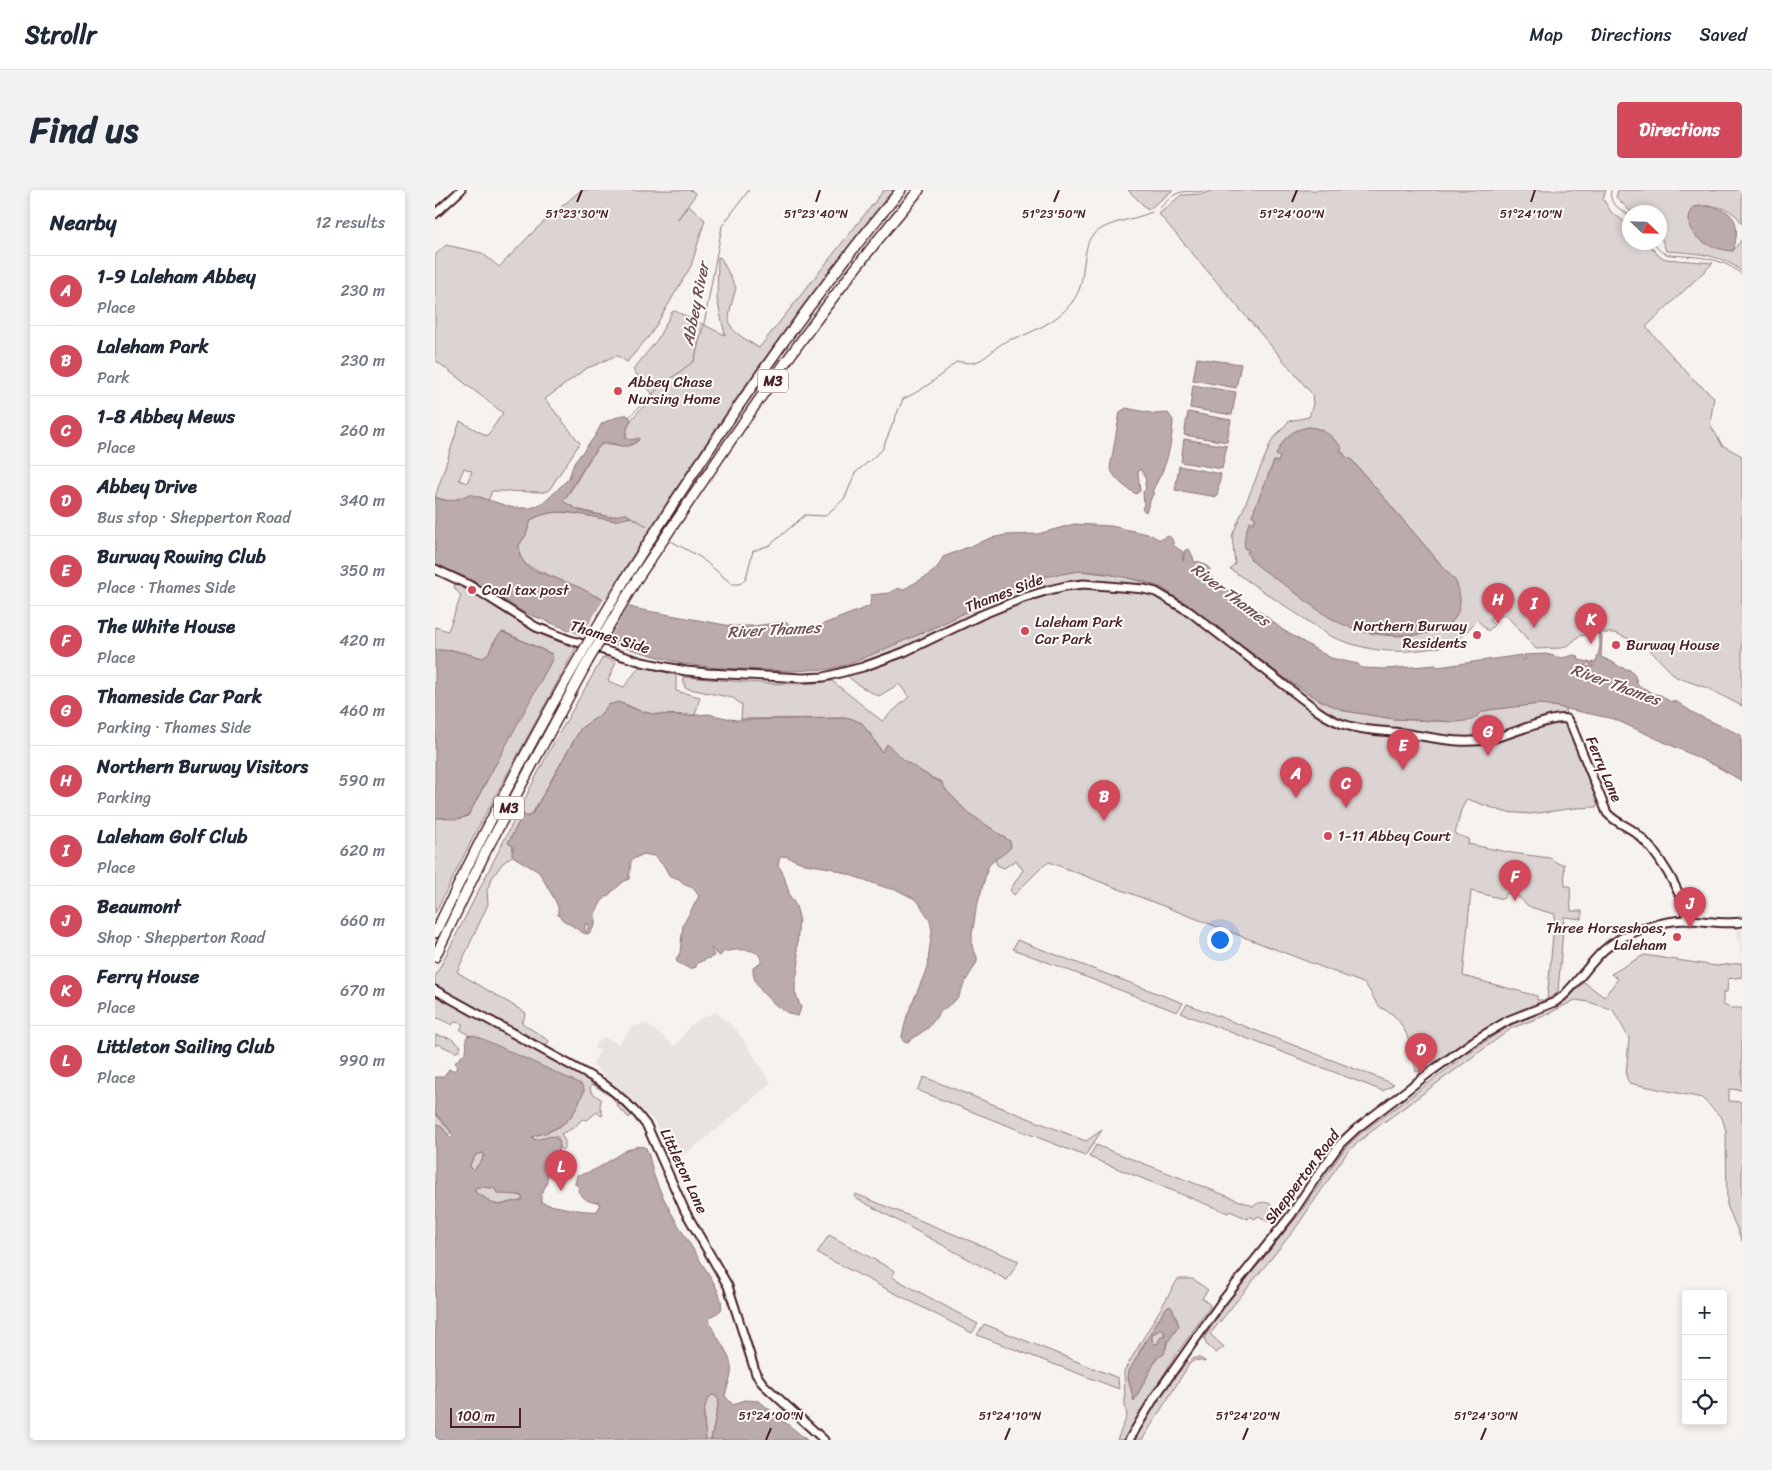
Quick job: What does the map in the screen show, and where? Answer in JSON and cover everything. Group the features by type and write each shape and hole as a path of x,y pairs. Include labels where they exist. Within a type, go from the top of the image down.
{"highway":[{"name":"M3","path":"435,933 521,760 627,576 694,472 759,377 863,237 901,190"},
{"name":"M3","path":"435,957 511,803 588,661 637,579 738,431 808,333 889,226 919,190"}],"street":[{"path":"435,214 461,190"},
{"name":"Thames Side","path":"435,569 469,585 536,627 567,639 643,662 686,671 803,678 824,676 863,666 904,652 980,616 1023,598 1049,590 1085,584 1144,588 1156,592 1190,612 1318,711 1328,718 1349,726 1458,741 1478,741 1511,734 1553,719 1567,719"},
{"name":"Ferry Lane","path":"1567,719 1607,813 1614,820 1636,833 1656,854 1680,898 1687,920"},
{"name":"Shepperton Road","path":"1129,1440 1154,1398 1223,1300 1291,1215 1325,1163 1348,1136 1475,1040 1509,1020 1555,1002 1563,996 1597,957 1612,944 1638,930 1669,922 1687,920 1722,924 1742,922"},
{"name":"Littleton Lane","path":"438,992 601,1082 617,1093 639,1114 647,1126 685,1211 729,1286 756,1374 763,1384 824,1440"}],"shaded area":[{"path":"581,190 691,190 696,194 677,220 689,205 705,220 691,266 651,334 627,362 618,356 587,368 545,399 580,443 549,490 544,492 492,491 488,501 481,497 451,501 435,497 460,421 487,436 503,413 435,360 435,255 446,245 482,253 499,267 536,229","holes":["464,468 472,471 467,483 459,480"]},
{"path":"884,190 893,190 802,307 743,389 686,472 605,600 526,565 520,556 519,545 526,535 531,520 550,513 560,512 611,520 629,518 627,514 610,517 576,509 562,502 602,444 622,446 635,440 626,438 628,425 635,415 655,397 633,370 657,340 672,312 675,311 725,335 717,299 718,257 721,258 736,288 730,311 730,324 739,335 759,348"},
{"path":"1128,190 1173,190 1148,210"},
{"path":"1214,190 1606,190 1603,199 1611,212 1622,220 1622,250 1654,250 1658,255 1666,259 1713,263 1646,327 1693,379 1714,397 1710,424 1722,445 1742,456 1742,706 1707,688 1676,677 1646,646 1615,633 1579,636 1569,645 1561,648 1536,649 1506,615 1497,617 1495,615 1489,620 1494,625 1488,631 1477,620 1458,641 1447,646 1393,651 1356,645 1330,636 1230,569 1235,563 1232,536 1272,440 1289,421 1309,417 1313,404 1312,394 1159,214 1181,195 1202,194","holes":["1308,427 1327,433 1342,448 1340,449 1348,459 1350,458 1456,582 1459,593 1458,605 1456,616 1450,624 1429,633 1403,636 1378,635 1359,630 1330,617 1251,560 1248,549 1250,521 1253,523 1256,517 1252,516 1274,461 1278,462 1280,457 1277,455"]},
{"path":"1618,190 1742,190 1742,224 1730,211 1720,207 1693,207 1733,251 1742,239 1742,272 1725,261 1706,255 1666,251 1667,205 1624,205 1616,197"},
{"path":"1080,571 1122,576 1162,588 1269,665 1345,711 1394,719 1454,722 1482,711 1501,708 1540,704 1565,708 1567,726 1598,800 1596,807 1531,814 1504,812 1467,799 1461,810 1455,834 1469,839 1468,844 1550,858 1559,864 1564,864 1565,886 1570,886 1571,911 1582,911 1582,919 1564,917 1558,992 1547,1000 1512,1014 1424,1071 1416,1072 1406,1033 1398,1019 1379,1006 1363,983 1049,862 1014,895 1010,890 1023,870 1016,860 1004,868 997,865 994,856 995,831 967,812 946,790 941,781 932,778 905,761 887,745 882,752 870,733 850,718 741,719 742,705 733,698 685,688 683,677 777,684 832,681 882,721 909,697 899,684 879,696 857,684 839,667 927,631 1020,582 1043,576","holes":["1471,891 1503,899 1507,893 1512,894 1531,907 1555,914 1547,1000 1537,1000 1537,996 1463,976"]},
{"path":"456,582 530,628 576,648 480,824 435,913 435,818 455,819 468,816 552,654 504,632 494,641 488,655 483,658 456,651 435,649 435,627 448,631 461,596 454,587"},
{"path":"603,657 616,662 608,681 624,687 640,666 676,675 676,691 700,697 695,715 653,714 640,711 623,703 606,708 600,715 581,728 532,814 527,817 523,814 508,843 513,846 513,855 502,864 492,878 487,890 488,904 457,972 526,1013 522,1023 549,1041 544,1048 435,986 435,977 549,751"},
{"path":"1737,929 1742,929 1741,961 1739,939 1736,939"},
{"path":"1017,940 1183,1003 1177,1012 1013,949"},
{"path":"1644,955 1716,966 1742,963 1742,977 1728,979 1727,992 1723,992 1723,1005 1732,1008 1742,1008 1742,1090 1729,1089 1729,1101 1742,1102 1742,1241 1727,1205 1726,1131 1722,1118 1702,1098 1629,1083 1626,1076 1629,1038 1613,1010 1589,1002 1575,1000 1544,1016 1512,1028 1368,1134 1348,1151 1295,1229 1210,1334 1224,1347 1216,1353 1206,1344 1204,1338 1228,1302 1300,1213 1345,1148 1361,1133 1481,1044 1511,1025 1556,1006 1570,997 1584,982 1604,997 1618,979 1611,974"},
{"path":"435,995 597,1083 612,1094 632,1115 629,1118 621,1111 612,1097 592,1084 590,1088 592,1093 601,1099 600,1107 603,1115 601,1116 597,1112 587,1120 582,1119 575,1127 561,1134 565,1141 565,1147 562,1150 558,1146 558,1137 532,1139 533,1136 553,1130 566,1122 584,1090 470,1035 468,1036 460,1029 462,1023 454,1022 452,1025 438,1018 435,1019"},
{"path":"1187,1004 1394,1084 1383,1091 1181,1013"},
{"path":"716,1012 737,1030 771,1083 709,1136 675,1161 654,1121 594,1066 593,1062 600,1051 594,1048 597,1041 600,1042 603,1037 618,1044 633,1026 647,1024 675,1046 690,1026 701,1018"},
{"path":"435,1035 450,1038 461,1046 459,1051 455,1052 438,1044 435,1046"},
{"path":"924,1077 1086,1141 1102,1130 1085,1156 917,1090"},
{"path":"435,1113 451,1132 448,1135 441,1126 435,1123"},
{"path":"1096,1145 1253,1206 1262,1202 1269,1203 1274,1207 1273,1217 1268,1222 1259,1216 1254,1219 1250,1216 1248,1219 1230,1211 1228,1213 1089,1157"},
{"path":"483,1153 483,1158 474,1171 470,1167 471,1162 477,1154"},
{"path":"477,1187 494,1188 497,1193 520,1195 523,1199 500,1205 496,1204 489,1202 477,1193 474,1189"},
{"path":"856,1194 1019,1261 1007,1280 854,1197"},
{"path":"829,1235 895,1271 892,1277 978,1324 972,1333 817,1253"},
{"path":"1178,1279 1193,1279 1208,1290 1202,1298 1210,1307 1175,1356 1124,1440 1117,1440 1127,1416 1124,1371","holes":["1177,1319 1178,1326 1167,1343 1166,1349 1157,1358 1134,1401 1128,1378 1141,1348 1150,1334"]},
{"path":"984,1324 1118,1378 1119,1389 977,1335"},
{"path":"1161,1328 1164,1330 1164,1336 1159,1340 1158,1344 1155,1344 1152,1341 1152,1335"},
{"path":"1194,1358 1200,1358 1205,1362 1196,1360 1190,1363 1142,1440 1135,1440 1169,1385 1185,1365"},
{"path":"712,1395 716,1396 719,1400 711,1440 706,1440 705,1410 708,1399"}],"water":[{"path":"1705,206 1723,210 1733,218 1737,232 1733,251 1712,246 1693,233 1689,216 1693,207"},
{"path":"1197,358 1241,364 1236,388 1193,380"},
{"path":"1193,385 1236,392 1232,415 1190,408"},
{"path":"1126,408 1156,414 1168,413 1173,420 1168,457 1152,492 1154,493 1146,512 1142,509 1146,480 1141,470 1138,472 1140,491 1136,494 1118,480 1110,468 1120,412"},
{"path":"1188,412 1231,420 1227,442 1184,435"},
{"name":"River Thames","path":"627,415 631,419 626,432 626,438 630,440 639,438 639,440 628,446 607,443 598,447 563,501 580,511 610,517 627,514 631,517 614,520 561,512 541,515 531,520 526,535 519,545 520,556 531,569 579,587 597,597 637,609 731,626 753,626 785,622 793,627 808,630 870,606 871,595 889,593 898,588 903,590 931,573 943,557 991,538 1006,535 1038,534 1074,524 1111,526 1152,535 1159,539 1165,536 1169,537 1172,539 1174,546 1183,552 1183,561 1185,550 1189,549 1194,562 1201,562 1208,567 1210,569 1209,574 1213,579 1248,605 1253,606 1283,630 1331,658 1358,664 1362,668 1386,669 1436,665 1438,667 1522,655 1523,660 1525,660 1524,655 1546,654 1562,658 1578,656 1579,660 1589,662 1585,666 1593,667 1589,663 1596,662 1600,644 1598,633 1600,633 1602,637 1601,657 1630,670 1635,676 1638,685 1654,694 1661,695 1669,701 1677,702 1695,714 1741,735 1742,781 1716,766 1614,719 1548,705 1540,704 1489,710 1482,712 1472,720 1457,722 1394,719 1345,711 1321,701 1289,681 1240,646 1195,610 1162,588 1143,581 1103,573 1080,571 1020,582 927,631 852,663 830,669 790,671 718,668 683,664 585,636 523,612 468,578 435,564 435,497 449,500 469,494 514,508 531,508 538,505 549,498 569,478 574,463 595,436 602,423"},
{"path":"1308,427 1323,431 1335,440 1342,448 1340,450 1348,459 1350,458 1456,582 1460,603 1454,619 1441,629 1422,634 1400,635 1378,633 1342,624 1321,612 1251,560 1247,552 1249,552 1248,549 1245,549 1245,535 1250,521 1253,523 1256,518 1252,515 1274,461 1278,462 1280,457 1276,455 1281,444 1288,436 1296,430"},
{"path":"1184,439 1227,446 1222,469 1181,462"},
{"path":"1179,466 1221,474 1217,497 1175,490"},
{"path":"502,632 552,654 553,658 469,814 457,819 435,818 435,649 456,651 483,658"},
{"path":"618,702 653,714 687,716 708,714 736,720 850,718 862,723 882,752 887,744 905,761 941,782 967,812 1010,841 1011,847 988,867 976,910 972,934 972,946 977,962 958,998 940,1012 928,1028 906,1043 903,1041 902,1036 907,1016 927,968 932,931 930,920 919,903 897,890 830,868 805,864 785,856 780,857 778,865 783,873 799,917 797,949 799,962 795,985 795,992 801,1008 798,1016 779,1008 757,985 753,968 761,963 757,953 740,950 723,952 720,956 712,948 714,956 697,963 696,967 690,969 677,962 676,959 680,953 683,925 699,896 693,888 669,875 664,866 654,856 644,854 631,861 629,879 602,901 595,913 595,925 590,933 586,934 589,924 585,924 585,934 563,920 558,915 558,907 555,900 539,872 514,857 512,854 513,846 508,843 523,814 527,817 532,814 581,728 600,715 608,705"},
{"path":"474,1035 584,1087 584,1092 576,1109 566,1122 550,1131 532,1137 534,1140 552,1136 559,1140 560,1143 556,1166 548,1173 546,1185 541,1195 541,1202 569,1209 597,1211 600,1206 599,1202 587,1200 578,1191 579,1187 575,1184 577,1175 597,1169 630,1149 641,1146 646,1148 654,1177 665,1202 721,1299 721,1310 710,1318 709,1321 730,1360 730,1377 725,1396 733,1405 744,1400 759,1401 807,1440 711,1440 719,1401 716,1396 712,1395 708,1399 705,1410 706,1440 435,1440 435,1123 441,1126 450,1137 453,1136 435,1113 435,1077 443,1077 449,1069 453,1071 457,1068 455,1063 465,1052 467,1047 466,1038","holes":["483,1153 483,1158 474,1170 470,1167 471,1162 477,1154","477,1187 494,1188 498,1194 520,1195 523,1199 500,1205 496,1204 489,1202 477,1193 474,1189"]},
{"path":"1170,1306 1173,1309 1179,1326 1167,1343 1164,1354 1157,1358 1134,1401 1128,1378 1129,1371 1167,1307","holes":["1161,1329 1164,1330 1165,1336 1161,1336 1158,1343 1155,1344 1152,1341 1152,1335"]}],"pier":[{"path":"605,597 629,605 606,644 581,637"}],"waterway":[{"name":"Abbey River","path":"629,417 661,386 694,361 705,319 722,226 749,190"},
{"path":"1159,209 1175,194 1206,190"},
{"name":"Abbey River","path":"1611,190 1611,199 1622,211"},
{"path":"671,541 700,557 732,584 740,584 746,578 753,551 770,545 805,515 825,516 845,498 855,473 882,450 903,399 931,383 956,362 973,363 981,360 1003,343 1028,334 1053,320 1067,309 1077,295 1087,246 1092,236 1105,227 1152,212"},
{"name":"Abbey River","path":"1659,250 1671,255 1715,260 1729,266 1742,275"},
{"path":"631,517 647,526"}],"place":[{"name":"Abbey Chase Nursing Home","path":"618,391"},
{"name":"Coal tax post","path":"472,590"},
{"name":"Northern Burway Visitors","path":"1498,624"},
{"name":"Laleham Golf Club","path":"1534,628"},
{"name":"Laleham Park Car Park","path":"1025,631"},
{"name":"Northern Burway Residents","path":"1477,635"},
{"name":"Ferry House","path":"1591,644"},
{"name":"Burway House","path":"1616,645"},
{"name":"Thameside Car Park","path":"1488,756"},
{"name":"Burway Rowing Club","path":"1403,770"},
{"name":"1-9 Laleham Abbey","path":"1296,798"},
{"name":"1-8 Abbey Mews","path":"1346,808"},
{"name":"Laleham Park","path":"1104,821"},
{"name":"1-11 Abbey Court","path":"1328,836"},
{"name":"The White House","path":"1515,901"},
{"name":"Beaumont","path":"1690,928"},
{"name":"Three Horseshoes, Laleham","path":"1677,937"},
{"name":"Abbey Drive","path":"1421,1074"},
{"name":"Littleton Sailing Club","path":"561,1191"}]}
